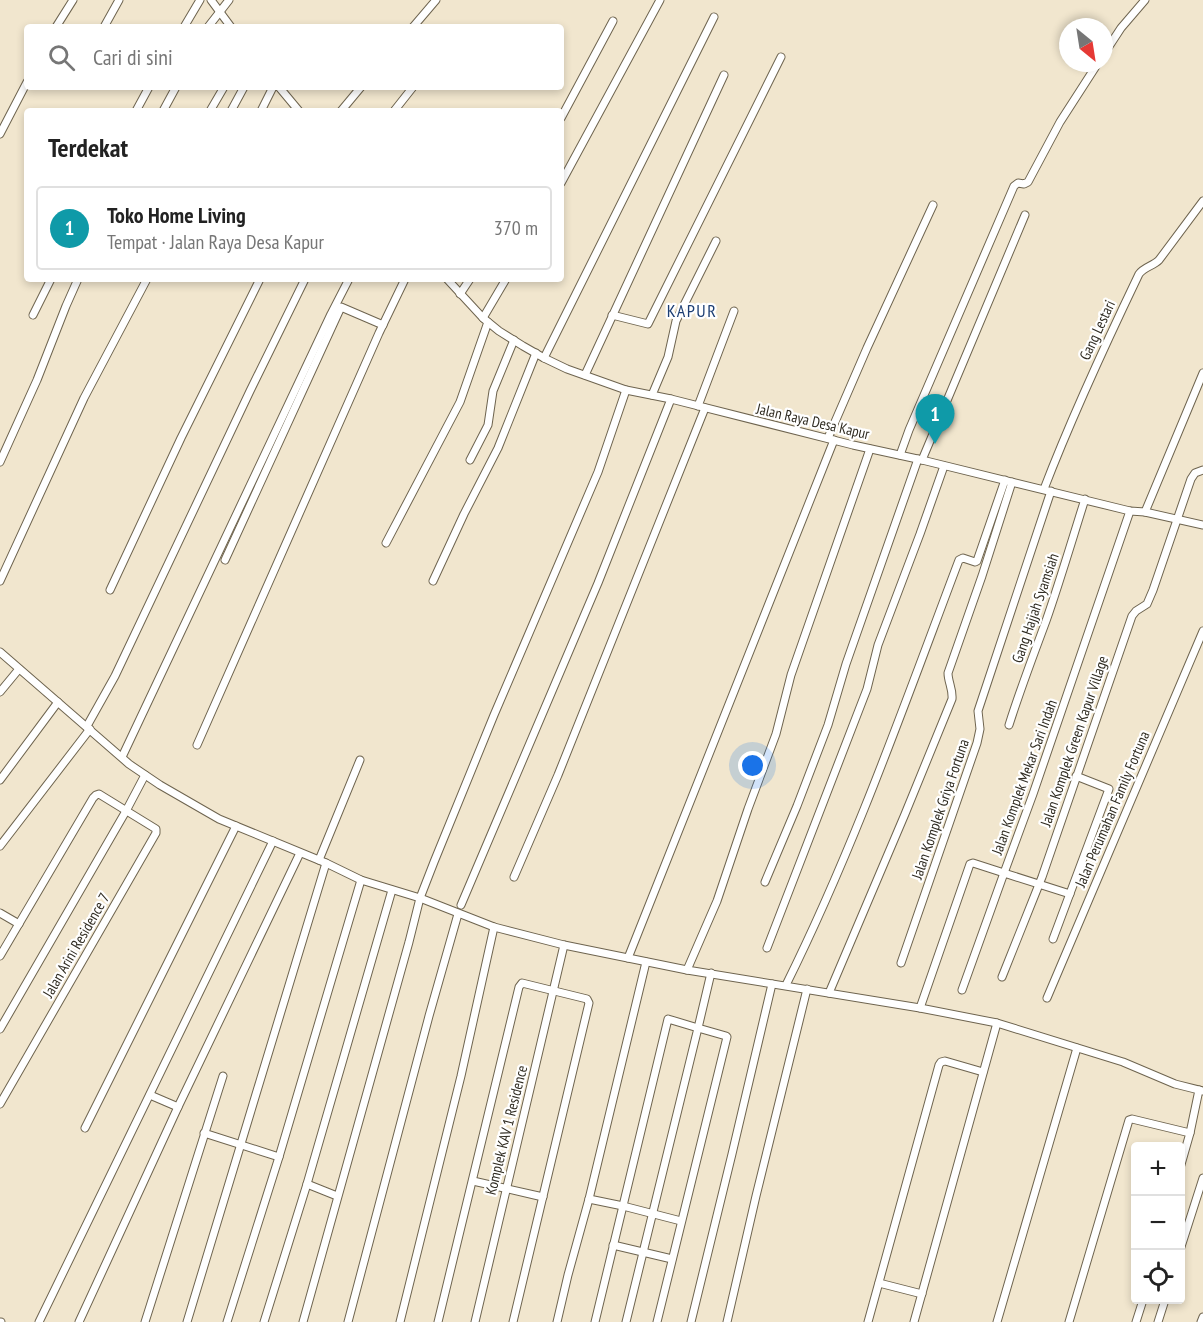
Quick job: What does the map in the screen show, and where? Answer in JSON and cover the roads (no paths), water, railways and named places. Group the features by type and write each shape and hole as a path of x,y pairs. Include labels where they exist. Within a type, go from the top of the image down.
{"street":[{"path":"58,24 73,0"},
{"path":"106,24 119,0"},
{"path":"186,24 200,0"},
{"path":"211,0 229,24"},
{"path":"210,24 229,0"},
{"path":"416,24 436,0"},
{"path":"564,177 660,0"},
{"path":"1113,40 1144,0"},
{"path":"544,358 714,17"},
{"path":"564,112 614,21"},
{"path":"612,315 648,324 781,57"},
{"path":"900,455 1014,186 1028,182 1060,122 1092,72"},
{"path":"585,375 724,75"},
{"path":"0,134 24,88"},
{"path":"138,108 147,90"},
{"path":"166,108 174,90"},
{"path":"212,108 222,90"},
{"path":"233,108 242,90"},
{"path":"262,108 272,90"},
{"path":"282,90 296,108"},
{"path":"344,108 358,90"},
{"path":"396,108 411,90"},
{"name":"Gang Lestari","path":"1047,490 1061,444 1092,372 1139,274 1144,268 1159,260 1203,201"},
{"path":"628,958 867,348 933,205"},
{"path":"765,882 828,725 846,664 920,460 1025,215"},
{"path":"652,395 668,357 676,321 716,241"},
{"path":"33,315 50,282"},
{"path":"0,462 37,380 77,282"},
{"path":"0,581 84,398 145,282"},
{"path":"110,590 181,438 259,282"},
{"path":"0,846 88,728 304,282"},
{"path":"122,757 348,282"},
{"path":"197,745 404,282"},
{"name":"Jalan Raya Desa Kapur","path":"450,282 486,320 514,340 544,358 626,390 1130,511 1145,512 1203,525"},
{"path":"460,294 468,282"},
{"path":"386,543 460,402 486,320 505,282"},
{"path":"225,560 341,307 383,326"},
{"path":"514,877 571,743 702,407 734,311"},
{"path":"470,460 488,425 493,391 514,340"},
{"path":"433,581 498,448 536,353"},
{"path":"1145,512 1203,373"},
{"path":"303,1322 420,898 598,472 626,390"},
{"path":"461,904 598,583 671,399"},
{"path":"687,970 717,901 776,734 791,675 870,448"},
{"path":"767,948 867,688 878,645 944,466"},
{"name":"Jalan Komplek Green Kapur Village","path":"1002,976 1039,883 1132,616 1136,610 1147,604 1154,590 1191,479 1195,473 1203,470"},
{"path":"786,985 831,890 959,560 961,558 977,561 1008,481"},
{"path":"829,993 952,699 953,693 948,673 982,576 1008,481"},
{"name":"Jalan Komplek Griya Fortuna","path":"901,963 970,765 980,729 978,711 1047,490"},
{"name":"Gang Hajjah Syamsiah","path":"1009,725 1064,566 1084,499"},
{"name":"Jalan Komplek Mekar Sari Indah","path":"920,1008 970,864 1004,873 1130,511"},
{"name":"Jalan Perumahan Family Fortuna","path":"1047,998 1203,631"},
{"path":"0,652 146,775 219,819 361,880 420,898 494,927 564,945 687,970 786,985 997,1023 1123,1062 1175,1084 1201,1091 1185,1150"},
{"path":"0,692 19,669"},
{"path":"0,780 58,702"},
{"path":"187,1322 323,862 360,760"},
{"name":"Jalan Arini Residence 7","path":"0,1029 146,775"},
{"path":"1053,939 1108,789 1076,776"},
{"name":"Jalan Arini Residence 7","path":"0,956 96,795 99,794 156,829 156,833 0,1104"},
{"path":"85,1128 236,826"},
{"path":"39,1322 273,841"},
{"path":"79,1322 178,1107 300,853"},
{"path":"962,990 1004,873 1070,894"},
{"path":"227,1322 279,1157 361,880"},
{"path":"264,1322 307,1184 392,890"},
{"path":"0,913 19,924"},
{"path":"348,1322 458,914"},
{"path":"400,1322 461,1076 494,927"},
{"name":"Komplek KAV 1 Residence","path":"475,1322 564,945"},
{"path":"557,1322 646,962"},
{"path":"626,1322 711,973"},
{"path":"438,1322 522,983 587,999 590,1003 513,1322"},
{"path":"691,1322 772,984"},
{"path":"727,1322 807,989"},
{"path":"595,1322 668,1019 728,1037 657,1322"},
{"path":"914,1322 997,1023"},
{"path":"997,1322 1077,1048"},
{"path":"868,1322 939,1065 945,1061 983,1072"},
{"path":"145,1322 223,1076"},
{"path":"150,1095 178,1107"},
{"path":"1069,1322 1129,1120 1190,1133"},
{"path":"204,1133 279,1157"},
{"path":"1185,1234 1203,1178"},
{"path":"472,1180 543,1197"},
{"path":"307,1184 338,1196"},
{"path":"589,1199 681,1221"},
{"path":"613,1245 672,1259"},
{"path":"879,1283 922,1294"},
{"path":"1136,1322 1141,1304"},
{"path":"1158,1322 1163,1304"},
{"path":"1201,1322 1203,1317"}],"place":[{"name":"Toko Home Living","path":"935,444"}],"district":[{"name":"KAPUR","path":"692,310"}]}
